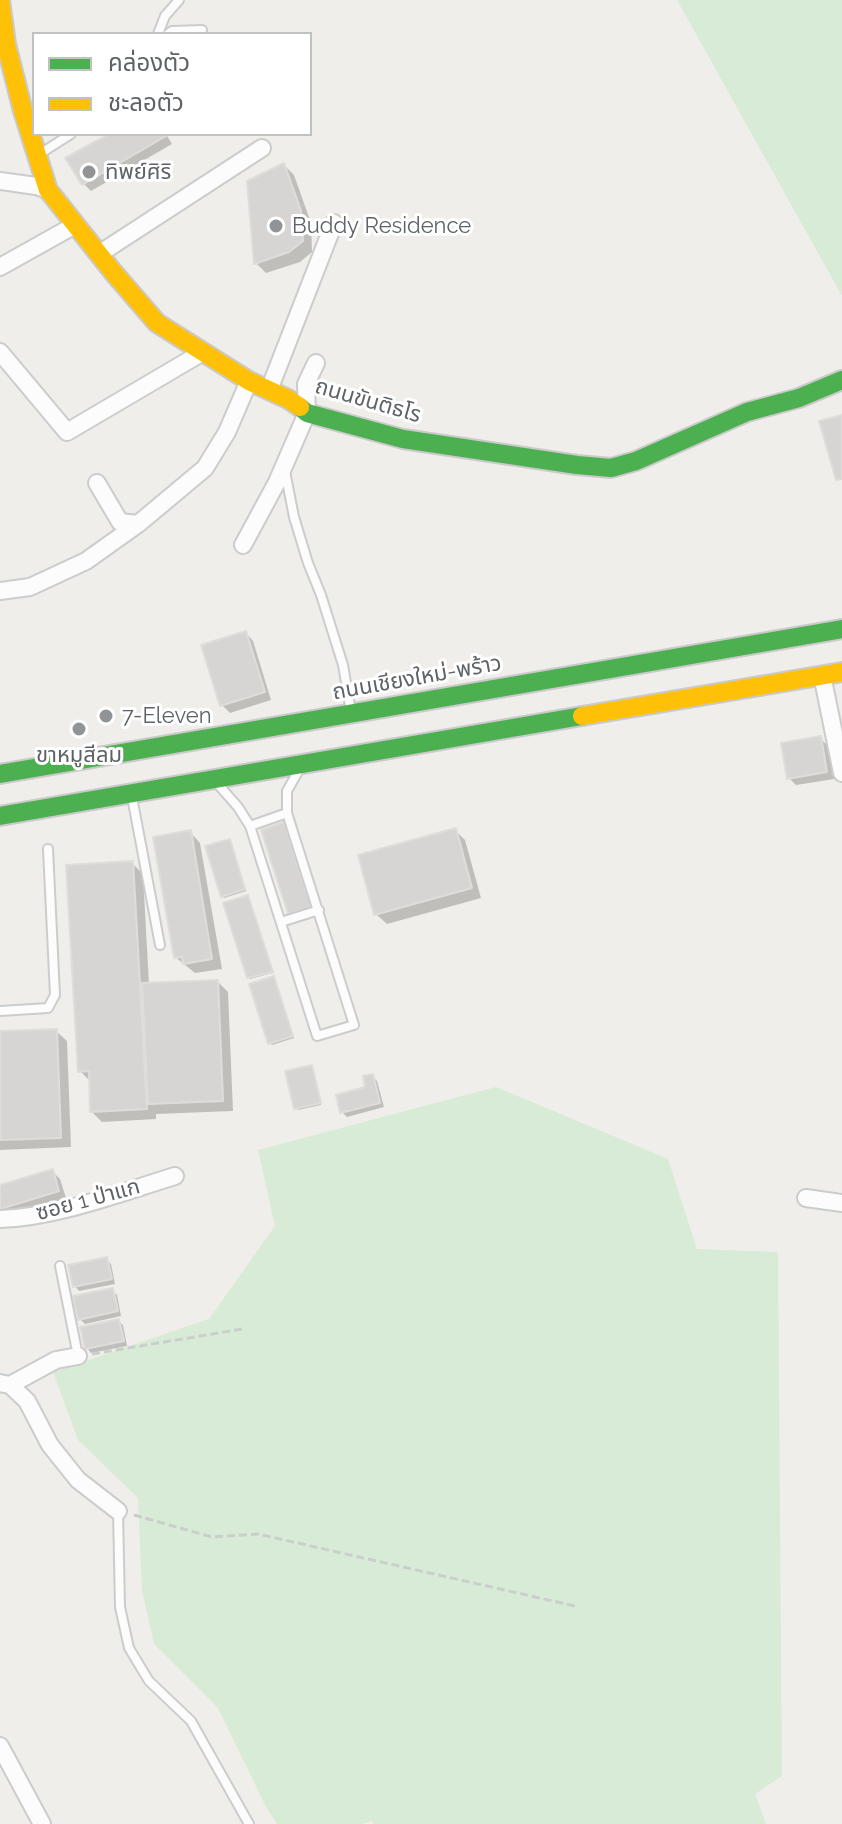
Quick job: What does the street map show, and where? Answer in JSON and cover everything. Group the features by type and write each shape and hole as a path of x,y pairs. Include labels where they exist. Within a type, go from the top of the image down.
{"main road":[{"name":"ถนนขันติธโร","path":"0,0 6,44 48,190 157,323 249,381 288,399 307,413 403,439 611,468 636,461 747,412 799,398 842,380"},
{"name":"ถนนเชียงใหม่-พร้าว","path":"0,774 842,629"},
{"path":"0,816 842,672"}],"street":[{"path":"99,254 262,148"},
{"path":"0,181 48,190"},
{"path":"269,390 334,223"},
{"path":"0,267 75,225"},
{"path":"0,352 67,432 203,352"},
{"path":"243,545 284,466 307,413 306,384 316,363"},
{"path":"0,591 30,587 86,561 138,524 205,468 227,432 249,381"},
{"path":"97,483 120,522 138,524"},
{"path":"822,675 842,773"},
{"name":"ซอย 1 ป่าแก","path":"0,1219 49,1213 175,1176"},
{"path":"806,1198 842,1203"},
{"path":"78,1356 56,1360 5,1384 27,1401 50,1445 78,1480 118,1511"},
{"path":"0,1746 42,1824"}],"lane":[{"path":"159,32 165,16 179,0"},
{"path":"171,32 202,30"},
{"path":"37,155 68,136"},
{"path":"284,466 298,532 343,665 351,713"},
{"path":"215,780 250,826 317,1036 354,1025 287,813 287,791 301,766"},
{"path":"131,794 160,945"},
{"path":"250,826 287,813"},
{"path":"0,1011 48,1008 55,995 48,849"},
{"path":"281,922 319,910"},
{"path":"60,1266 78,1356"},
{"path":"118,1511 120,1607 129,1648 149,1681 191,1721 249,1824"}],"path":[{"path":"78,1356 242,1329"},
{"path":"118,1511 212,1537 258,1534 575,1606"}],"green space":[{"path":"677,0 842,0 842,296"},
{"path":"496,1087 668,1159 697,1249 778,1252 782,1776 755,1794 766,1824 373,1824 372,1821 362,1824 277,1824 218,1708 154,1644 142,1590 138,1498 78,1440 53,1372 209,1319 275,1226 258,1150"}],"building":[{"name":"ทิพย์ศิริ","path":"105,136 166,136 82,185 65,158"},
{"name":"Buddy Residence","path":"284,163 301,211 303,241 289,252 254,264 247,181"},
{"path":"842,415 842,479 836,480 819,421"},
{"path":"246,631 265,692 220,706 201,645"},
{"path":"821,736 827,772 787,779 781,743"},
{"path":"284,822 311,907 288,914 261,830"},
{"path":"456,828 472,888 374,915 358,855"},
{"path":"191,830 212,959 183,964 182,957 174,958 153,837"},
{"path":"230,839 245,889 221,897 205,846"},
{"path":"133,861 147,1109 90,1112 89,1071 78,1072 66,865"},
{"path":"248,895 273,972 247,978 223,903"},
{"path":"274,976 293,1036 268,1044 249,984"},
{"path":"218,980 223,1101 148,1104 142,983"},
{"path":"57,1029 61,1138 0,1140 0,1031"},
{"path":"312,1065 321,1103 294,1109 285,1071"},
{"path":"373,1074 380,1103 340,1113 336,1095 365,1087 363,1076"},
{"path":"53,1169 59,1191 0,1209 0,1185"},
{"path":"107,1257 112,1279 73,1287 68,1265"},
{"path":"113,1288 118,1311 78,1320 73,1296"},
{"path":"119,1319 124,1341 85,1349 80,1327"}],"traffic: fast":[{"path":"300,407 307,413 403,439 611,468 636,461 747,412 799,398 842,380"},
{"path":"0,774 842,629"},
{"path":"0,816 582,716"}],"traffic: slow":[{"path":"0,0 6,44 48,190 157,323 249,381 300,407"},
{"path":"582,716 842,672"}],"place":[{"name":"ทิพย์ศิริ","path":"89,172"},
{"name":"Buddy Residence","path":"276,226"},
{"name":"7-Eleven","path":"106,716"},
{"name":"ขาหมูสีลม","path":"79,729"}]}
